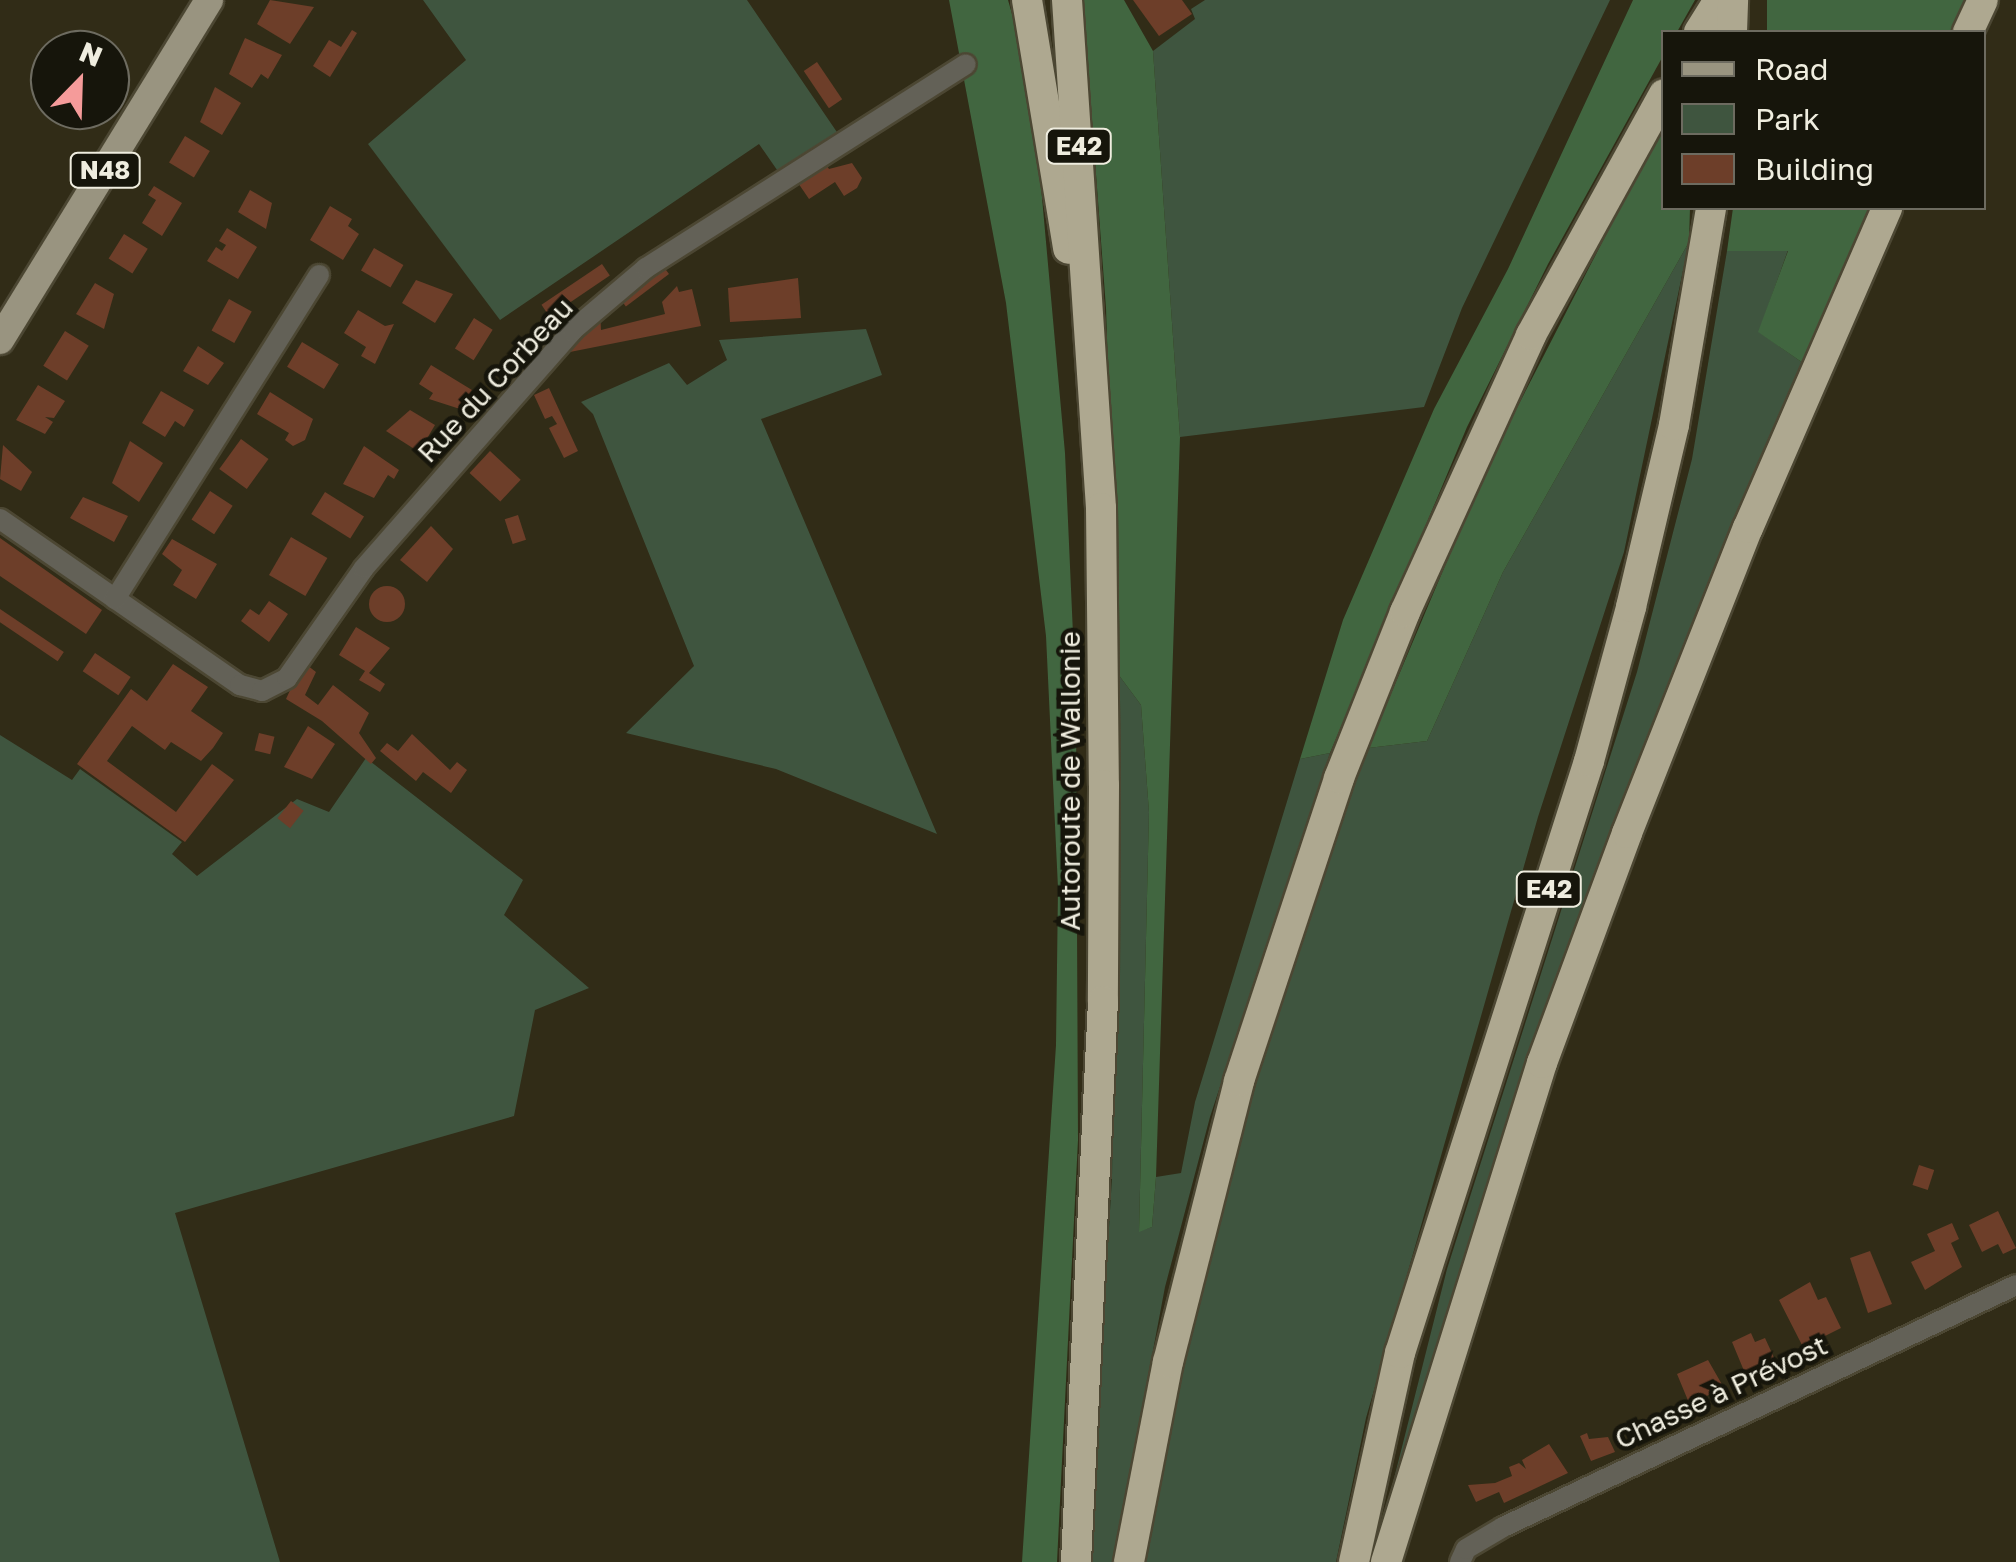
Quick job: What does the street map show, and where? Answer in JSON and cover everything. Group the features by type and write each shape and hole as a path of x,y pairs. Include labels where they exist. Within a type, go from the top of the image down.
{"highway":[{"path":"1026,0 1044,74 1066,245 1088,292"},
{"name":"Autoroute de Wallonie","path":"1067,0 1101,508 1103,1001 1076,1562"},
{"path":"1700,30 1719,0"},
{"path":"1732,30 1733,0"},
{"path":"1969,30 1983,0"},
{"path":"1129,1562 1168,1362 1239,1081 1339,778 1405,612 1531,335 1661,99"},
{"name":"E42","path":"1354,1562 1400,1354 1589,761 1631,607 1674,425 1711,210"},
{"path":"1386,1562 1542,1064 1620,851 1748,528 1886,210"}],"main road":[{"name":"N48","path":"0,340 209,0"}],"street":[{"name":"Rue du Corbeau","path":"0,520 240,686 262,691 286,678 364,568 573,330 646,268 966,64"},
{"path":"116,599 319,275"},
{"name":"Chasse à Prévost","path":"1460,1562 1466,1549 1503,1527 2016,1285"}],"green space":[{"path":"423,0 747,0 843,141 784,180 759,144 500,320 368,144 466,60"},
{"path":"949,0 1008,0 1018,35 1038,153 1065,453 1076,702 1078,1140 1057,1562 1022,1562 1056,1045 1058,888 1046,636 1006,303"},
{"path":"1083,0 1124,0 1153,51 1180,437 1156,1177 1152,1227 1139,1232 1149,812 1141,705 1118,674 1106,308"},
{"path":"1205,0 1610,0 1462,308 1424,407 1180,437 1153,51 1195,19 1191,9"},
{"path":"1633,0 1695,0 1678,30 1661,30 1661,60 1548,264 1467,427 1330,753 1300,759 1343,620 1434,409 1508,269"},
{"path":"1767,0 1970,0 1970,30 1767,30"},
{"path":"1661,128 1661,210 1690,210 1689,242 1503,572 1427,741 1368,748 1488,464"},
{"path":"1733,210 1871,210 1803,363 1758,332 1788,251 1727,251"},
{"path":"1689,242 1624,552 1538,817 1366,1418 1336,1562 1144,1562 1214,1219 1304,917 1368,748 1427,741 1503,572"},
{"path":"1788,250 1759,332 1803,363 1596,881 1472,1234 1388,1523 1383,1522 1447,1269 1637,672 1692,459 1727,251"},
{"path":"866,329 882,375 761,419 937,834 776,769 626,733 694,666 593,414 581,402 669,363 687,385 727,360 719,340"},
{"path":"1118,674 1141,705 1149,812 1139,1231 1152,1227 1156,1177 1181,1173 1195,1102 1300,759 1330,753 1210,1117 1165,1287 1113,1562 1089,1562 1112,1177"},
{"path":"0,735 72,780 80,769 182,842 172,854 197,876 297,799 329,812 366,758 523,880 504,915 589,988 535,1010 514,1116 175,1213 280,1562 0,1562"}],"building":[{"path":"270,0 314,7 290,44 257,24"},
{"path":"1133,0 1182,0 1192,14 1159,36"},
{"path":"352,30 357,33 330,77 313,66 329,40 341,47"},
{"path":"245,38 282,55 268,79 261,74 252,88 229,74"},
{"path":"817,62 842,99 829,108 804,71"},
{"path":"215,87 241,103 222,135 200,122"},
{"path":"185,136 210,151 194,178 169,163"},
{"path":"823,160 829,169 852,163 862,178 857,188 844,196 835,182 809,199 794,177"},
{"path":"154,186 182,203 162,236 142,223 156,200 148,195"},
{"path":"250,190 272,203 266,229 238,212"},
{"path":"330,206 352,219 348,226 359,234 343,260 310,240"},
{"path":"227,228 257,247 238,279 207,261 216,247 222,251 226,245 219,241"},
{"path":"124,234 148,249 132,273 109,259"},
{"path":"374,248 403,265 390,288 361,271"},
{"path":"660,262 669,274 626,306 617,294"},
{"path":"602,264 610,276 549,316 541,305"},
{"path":"798,278 801,318 730,322 728,288"},
{"path":"416,280 453,294 435,323 402,303"},
{"path":"95,283 114,294 104,329 76,314"},
{"path":"677,286 679,292 692,289 701,326 570,352 567,340 600,309 601,330 665,314 662,302"},
{"path":"229,299 252,312 234,343 212,330"},
{"path":"358,310 385,326 394,324 375,364 361,356 366,347 344,333"},
{"path":"474,318 493,330 474,360 455,349"},
{"path":"65,331 89,346 67,381 43,366"},
{"path":"302,342 339,364 324,389 287,367"},
{"path":"198,346 224,363 208,385 183,371"},
{"path":"431,365 472,390 460,409 429,399 433,393 419,384"},
{"path":"38,385 65,401 54,418 45,417 53,422 45,434 16,420"},
{"path":"549,388 578,451 564,458 549,428 557,424 552,416 545,419 534,395"},
{"path":"161,391 194,410 184,427 175,421 165,437 142,423"},
{"path":"270,392 313,419 305,440 293,446 285,440 289,433 257,414"},
{"path":"410,410 435,425 419,452 386,431"},
{"path":"241,439 269,459 247,489 219,469"},
{"path":"130,441 163,463 139,502 112,483"},
{"path":"3,445 32,472 21,491 0,479"},
{"path":"364,446 399,470 394,479 388,475 374,498 343,484"},
{"path":"490,451 521,480 500,502 470,473"},
{"path":"210,491 233,506 214,534 191,520"},
{"path":"325,492 364,516 350,538 311,514"},
{"path":"83,497 128,516 114,542 70,518"},
{"path":"518,515 526,540 513,544 505,519"},
{"path":"431,526 453,549 427,582 400,560"},
{"path":"291,537 327,558 305,596 269,575"},
{"path":"0,538 102,610 86,634 0,576"},
{"path":"172,539 217,564 196,599 173,585 182,570 162,554"},
{"path":"387,586 400,591 405,604 400,617 387,622 374,617 369,604 374,591"},
{"path":"269,601 288,614 269,642 241,621 250,609 259,615"},
{"path":"0,609 64,652 58,661 0,622"},
{"path":"356,627 390,648 369,673 385,684 380,692 359,680 365,671 339,655"},
{"path":"95,653 131,677 118,695 83,671"},
{"path":"303,662 316,672 305,695 318,705 333,685 369,713 359,733 376,758 371,764 322,721 286,699"},
{"path":"173,664 208,687 191,711 223,733 213,748 201,761 171,742 165,750 132,726 107,761 176,812 212,764 234,780 185,842 77,764 131,689 147,701"},
{"path":"308,726 335,744 312,779 284,767"},
{"path":"259,733 275,737 270,754 255,750"},
{"path":"412,734 450,770 457,762 467,770 451,793 423,772 416,781 380,751 387,743 398,751"},
{"path":"291,801 304,811 290,828 277,818"},
{"path":"1919,1165 1934,1170 1928,1190 1913,1185"},
{"path":"1998,1211 2016,1248 2003,1254 1998,1244 1982,1252 1969,1225"},
{"path":"1952,1223 1959,1239 1951,1243 1962,1267 1925,1290 1911,1262 1935,1251 1927,1234"},
{"path":"1870,1251 1892,1304 1868,1313 1850,1258"},
{"path":"1810,1282 1818,1300 1826,1297 1841,1328 1803,1347 1779,1300"},
{"path":"1751,1333 1755,1342 1765,1338 1777,1364 1747,1378 1732,1342"},
{"path":"1708,1360 1724,1388 1702,1398 1708,1409 1694,1415 1677,1374"},
{"path":"1587,1433 1589,1439 1608,1437 1615,1452 1591,1461 1580,1436"},
{"path":"1549,1444 1568,1473 1504,1503 1499,1492 1476,1502 1468,1485 1495,1483 1512,1476 1509,1467 1519,1463 1526,1469 1522,1460"}]}
